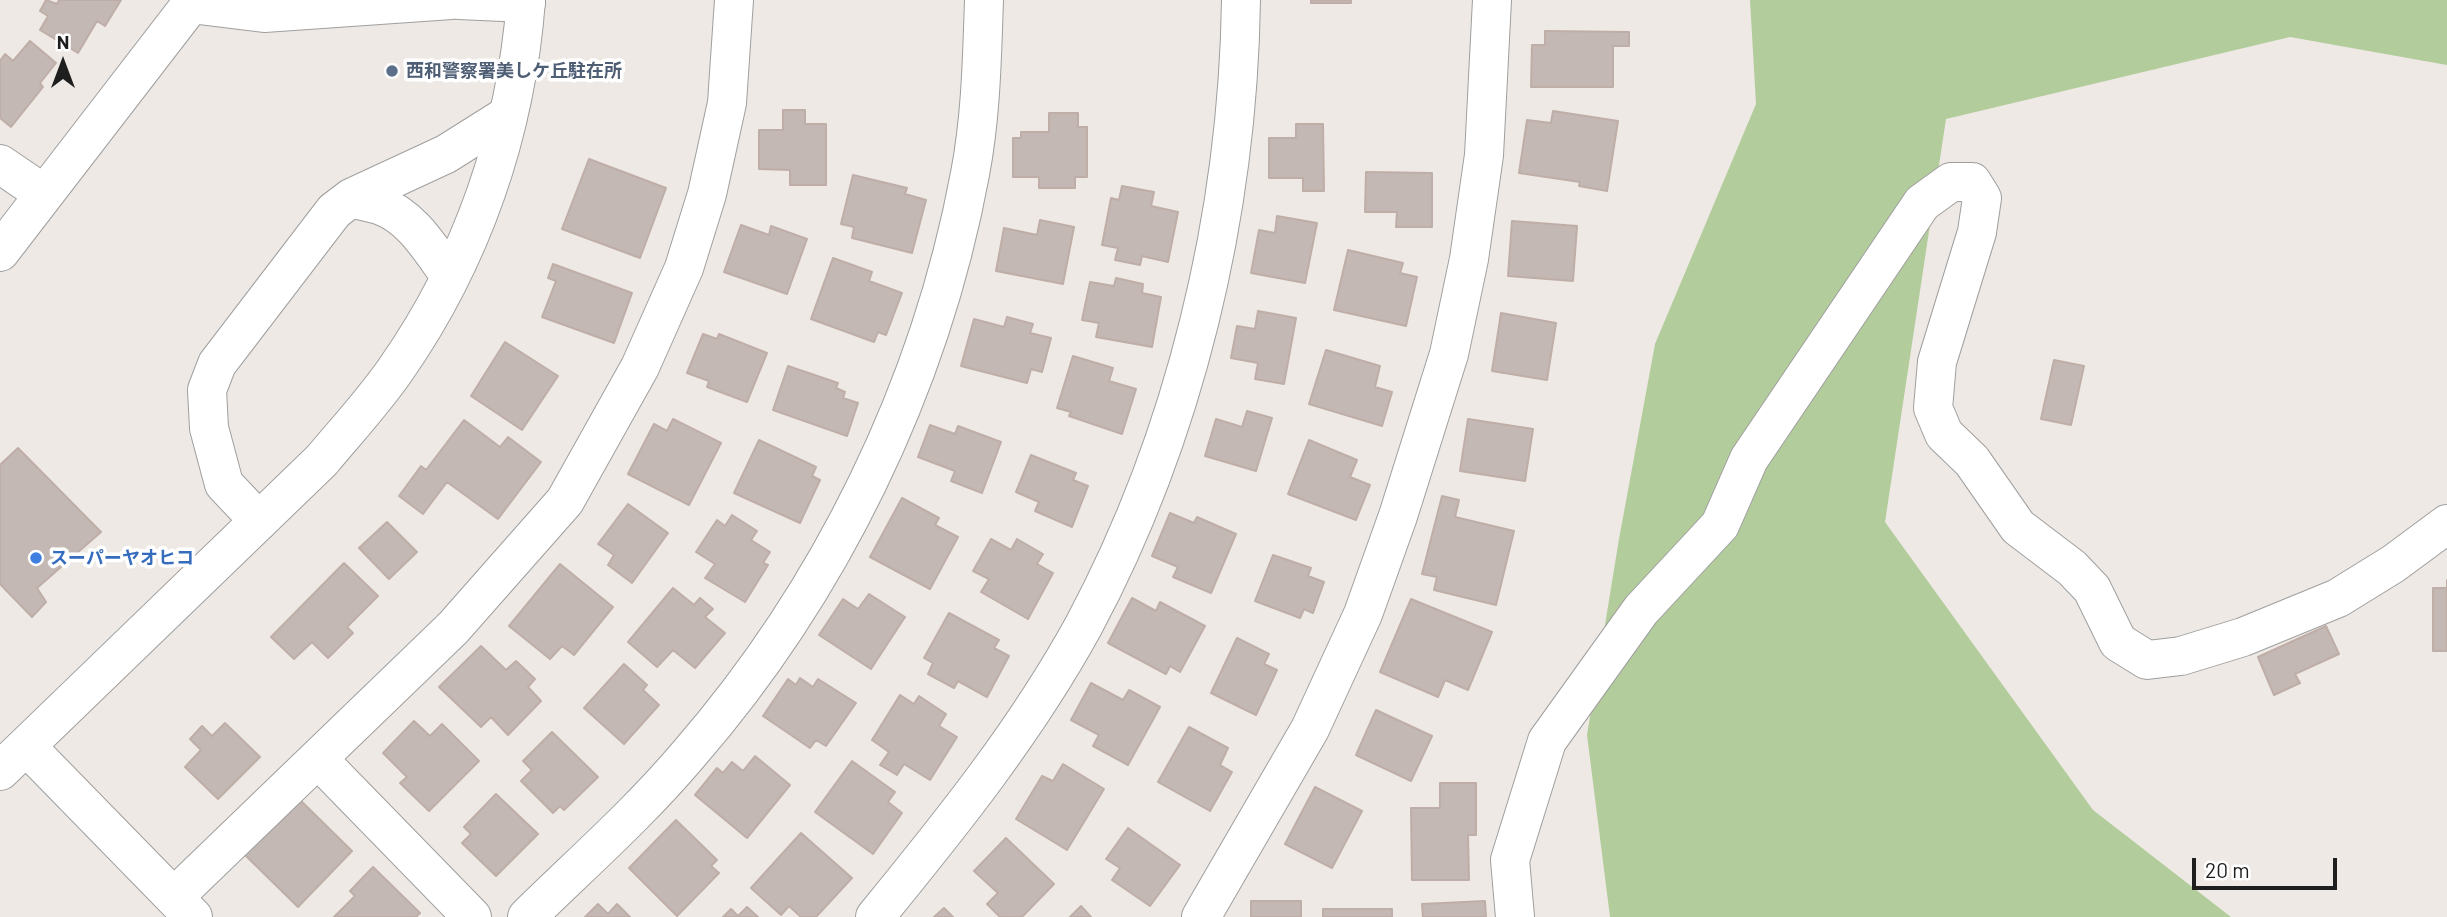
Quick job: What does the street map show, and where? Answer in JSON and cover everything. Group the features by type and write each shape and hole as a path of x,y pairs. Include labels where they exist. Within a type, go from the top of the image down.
{"street":[{"path":"0,252 191,4 264,13 452,0"},
{"path":"460,0 526,1 509,115 494,173 476,222 421,332 367,408 321,460 13,759 183,907 318,759 453,628 565,501 645,356 684,268 703,207 727,103 734,0"},
{"path":"527,917 688,756 755,671 808,593 856,504 894,427 915,374 946,278 970,173 981,77 984,0"},
{"path":"875,917 951,824 1015,736 1083,625 1131,528 1182,383 1210,277 1225,192 1235,100 1241,0"},
{"path":"1200,917 1310,729 1363,614 1410,478 1449,354 1469,259 1484,155 1492,0"},
{"path":"259,521 224,484 209,428 207,390 217,364 334,211 352,198 446,154 509,115"},
{"path":"0,164 44,194"},
{"path":"1515,917 1510,860 1548,741 1641,610 1720,525 1749,459 1922,203 1951,182 1972,182 1982,198 1977,232 1937,362 1933,408 1944,434 1972,461 2018,527 2072,568 2092,589 2118,642 2147,660 2181,656 2243,637 2338,598 2393,564 2447,524"},
{"path":"352,198 382,206 405,220 424,239 450,276"},
{"path":"318,759 472,917"}],"green space":[{"path":"1750,0 2447,0 2447,65 2290,37 1946,119 1885,522 2093,810 2231,917 1610,917 1587,735 1655,344 1756,104"}],"building":[{"path":"46,0 57,4 59,0 121,0 105,26 97,21 78,53 40,30 48,16 40,11"},
{"path":"1311,0 1351,0 1351,3 1311,3"},
{"path":"1545,31 1629,32 1629,46 1613,46 1613,87 1531,87 1532,45 1545,45"},
{"path":"30,41 56,63 40,83 43,87 11,127 0,118 0,61 5,54 13,61"},
{"path":"783,110 805,110 805,124 826,124 826,185 790,185 790,170 759,169 759,130 783,130"},
{"path":"1553,111 1618,121 1607,191 1579,186 1580,182 1519,173 1527,120 1551,123"},
{"path":"1049,113 1078,113 1078,127 1087,127 1087,177 1075,177 1075,188 1039,188 1039,177 1013,177 1013,138 1021,138 1021,132 1049,132"},
{"path":"1296,124 1323,124 1324,191 1303,191 1303,178 1269,178 1269,138 1296,138"},
{"path":"589,159 666,188 640,258 562,229"},
{"path":"1366,172 1432,173 1432,227 1396,227 1397,212 1365,212"},
{"path":"853,175 907,188 905,194 926,200 912,253 852,238 854,227 841,224"},
{"path":"1122,186 1154,192 1151,206 1178,212 1168,262 1142,256 1140,265 1115,260 1118,248 1102,245 1111,198 1119,200"},
{"path":"1277,216 1317,223 1305,283 1251,273 1259,230 1275,233"},
{"path":"1040,220 1074,227 1063,284 996,271 1004,228 1037,235"},
{"path":"1512,221 1577,226 1573,281 1508,276"},
{"path":"741,225 769,235 771,226 807,239 787,294 724,272"},
{"path":"1348,250 1403,263 1400,273 1417,277 1406,326 1334,310"},
{"path":"833,258 872,272 869,281 902,293 886,335 878,332 874,342 811,319"},
{"path":"553,264 632,293 614,343 542,317 556,281 548,278"},
{"path":"1116,278 1143,284 1142,293 1161,297 1152,347 1096,337 1099,323 1082,320 1090,282 1114,286"},
{"path":"1258,311 1296,318 1284,384 1255,379 1258,363 1231,358 1237,326 1255,329"},
{"path":"1501,313 1556,323 1547,380 1492,371"},
{"path":"1007,317 1033,324 1030,333 1051,338 1042,372 1031,369 1027,383 961,366 974,319 1004,327"},
{"path":"703,334 717,339 719,334 767,353 747,402 707,387 709,381 687,373"},
{"path":"505,342 558,376 522,430 471,396"},
{"path":"1326,350 1380,366 1375,387 1392,392 1382,426 1309,404"},
{"path":"1073,356 1113,368 1109,381 1136,389 1122,434 1069,416 1071,412 1057,408"},
{"path":"2054,360 2084,366 2071,425 2041,419"},
{"path":"788,366 838,383 836,388 845,392 843,398 858,403 847,436 773,410"},
{"path":"1247,411 1272,418 1256,471 1205,456 1216,419 1242,427"},
{"path":"673,419 721,443 689,505 628,474 654,424 667,431"},
{"path":"1468,419 1533,429 1525,481 1460,471"},
{"path":"464,420 500,447 508,437 541,462 498,519 447,482 423,514 399,496 421,466 426,470"},
{"path":"930,425 955,434 958,426 1001,442 982,493 951,481 955,471 918,457"},
{"path":"759,440 816,467 812,476 820,480 800,523 734,493"},
{"path":"1309,440 1357,460 1350,477 1370,485 1356,520 1288,494"},
{"name":"スーパーヤオヒコ","path":"18,448 101,532 37,588 46,602 32,617 0,584 0,465"},
{"path":"1031,455 1076,473 1073,480 1088,486 1072,527 1035,511 1039,502 1016,492"},
{"path":"1442,496 1459,500 1455,517 1514,531 1496,605 1434,590 1437,577 1422,574"},
{"path":"902,498 939,518 935,525 958,537 930,589 870,557"},
{"path":"628,504 668,533 632,583 608,565 614,555 598,544"},
{"path":"1170,513 1194,523 1197,517 1236,534 1211,593 1173,577 1178,567 1152,556"},
{"path":"732,515 757,531 751,540 770,552 763,563 768,565 745,602 705,578 715,564 696,552 717,520 725,526"},
{"path":"387,522 417,552 389,579 359,548"},
{"path":"991,539 1011,550 1017,539 1043,554 1037,564 1053,573 1028,619 981,592 989,579 973,571"},
{"path":"1273,555 1311,568 1308,576 1324,582 1313,613 1304,609 1300,618 1255,601"},
{"path":"344,563 378,596 347,627 353,633 328,658 312,642 294,659 271,637"},
{"path":"560,564 613,607 574,655 562,646 550,659 509,626"},
{"path":"673,588 694,605 700,598 713,609 705,617 725,633 695,668 673,650 657,667 628,642"},
{"path":"2433,588 2447,588 2447,651 2433,651"},
{"path":"869,594 905,617 871,669 819,635 843,599 858,609"},
{"path":"1132,598 1156,611 1160,602 1205,626 1180,672 1170,666 1166,674 1108,643"},
{"path":"1411,599 1492,632 1468,690 1445,680 1438,697 1380,672"},
{"path":"949,613 999,640 994,648 1009,656 987,697 958,681 954,688 928,674 933,663 924,658"},
{"path":"2326,626 2339,654 2295,674 2300,683 2274,695 2258,657"},
{"path":"1237,638 1269,654 1264,664 1277,670 1256,715 1211,693"},
{"path":"481,646 506,670 516,661 535,679 528,687 541,701 508,735 491,717 481,727 439,687"},
{"path":"624,664 647,685 643,690 659,705 624,744 584,708"},
{"path":"800,678 813,687 818,679 856,703 826,746 816,740 810,748 763,716 788,679 796,685"},
{"path":"1091,683 1123,700 1129,690 1160,707 1128,765 1093,746 1099,735 1071,720"},
{"path":"900,695 914,704 919,696 946,714 939,726 957,737 930,780 904,764 897,775 880,765 889,752 872,740"},
{"path":"1376,710 1432,736 1411,781 1356,755"},
{"path":"414,721 430,736 442,724 479,761 429,811 400,783 407,777 383,753"},
{"path":"225,723 260,757 218,799 185,767 201,750 190,739 202,726 212,736"},
{"path":"1189,727 1228,748 1220,765 1232,772 1210,811 1158,782"},
{"path":"552,732 598,777 564,810 560,806 553,813 521,781 532,770 523,761"},
{"path":"755,756 790,785 747,838 695,795 717,768 723,773 732,762 743,771"},
{"path":"852,761 895,792 888,802 902,813 873,854 815,812"},
{"path":"1063,764 1104,789 1067,850 1016,819 1042,776 1053,781"},
{"path":"1440,783 1476,783 1476,835 1468,835 1469,880 1412,880 1411,808 1440,808"},
{"path":"1315,787 1362,811 1332,868 1285,844"},
{"path":"496,794 538,834 496,876 462,843 471,834 464,827"},
{"path":"298,798 352,851 298,907 244,854"},
{"path":"676,820 717,860 711,866 719,873 677,916 629,868"},
{"path":"1128,828 1180,865 1150,906 1112,880 1120,868 1106,859"},
{"path":"801,833 852,878 816,917 801,917 789,906 781,915 751,888"},
{"path":"1006,838 1054,884 1022,917 1000,917 987,904 998,893 974,871"},
{"path":"373,867 420,913 416,917 334,917 355,896 350,891"},
{"path":"1251,901 1301,901 1301,917 1251,917"},
{"path":"1485,901 1486,917 1423,917 1422,904"},
{"path":"598,904 608,914 617,904 630,917 585,917"},
{"path":"1081,906 1091,917 1070,917"},
{"path":"747,907 758,917 723,917 731,909 738,916"},
{"path":"944,908 953,917 934,917"},
{"path":"1323,909 1392,909 1392,917 1323,917"}],"place":[{"name":"西和警察署美しケ丘駐在所","path":"392,71"},
{"name":"スーパーヤオヒコ","path":"36,558"}]}
